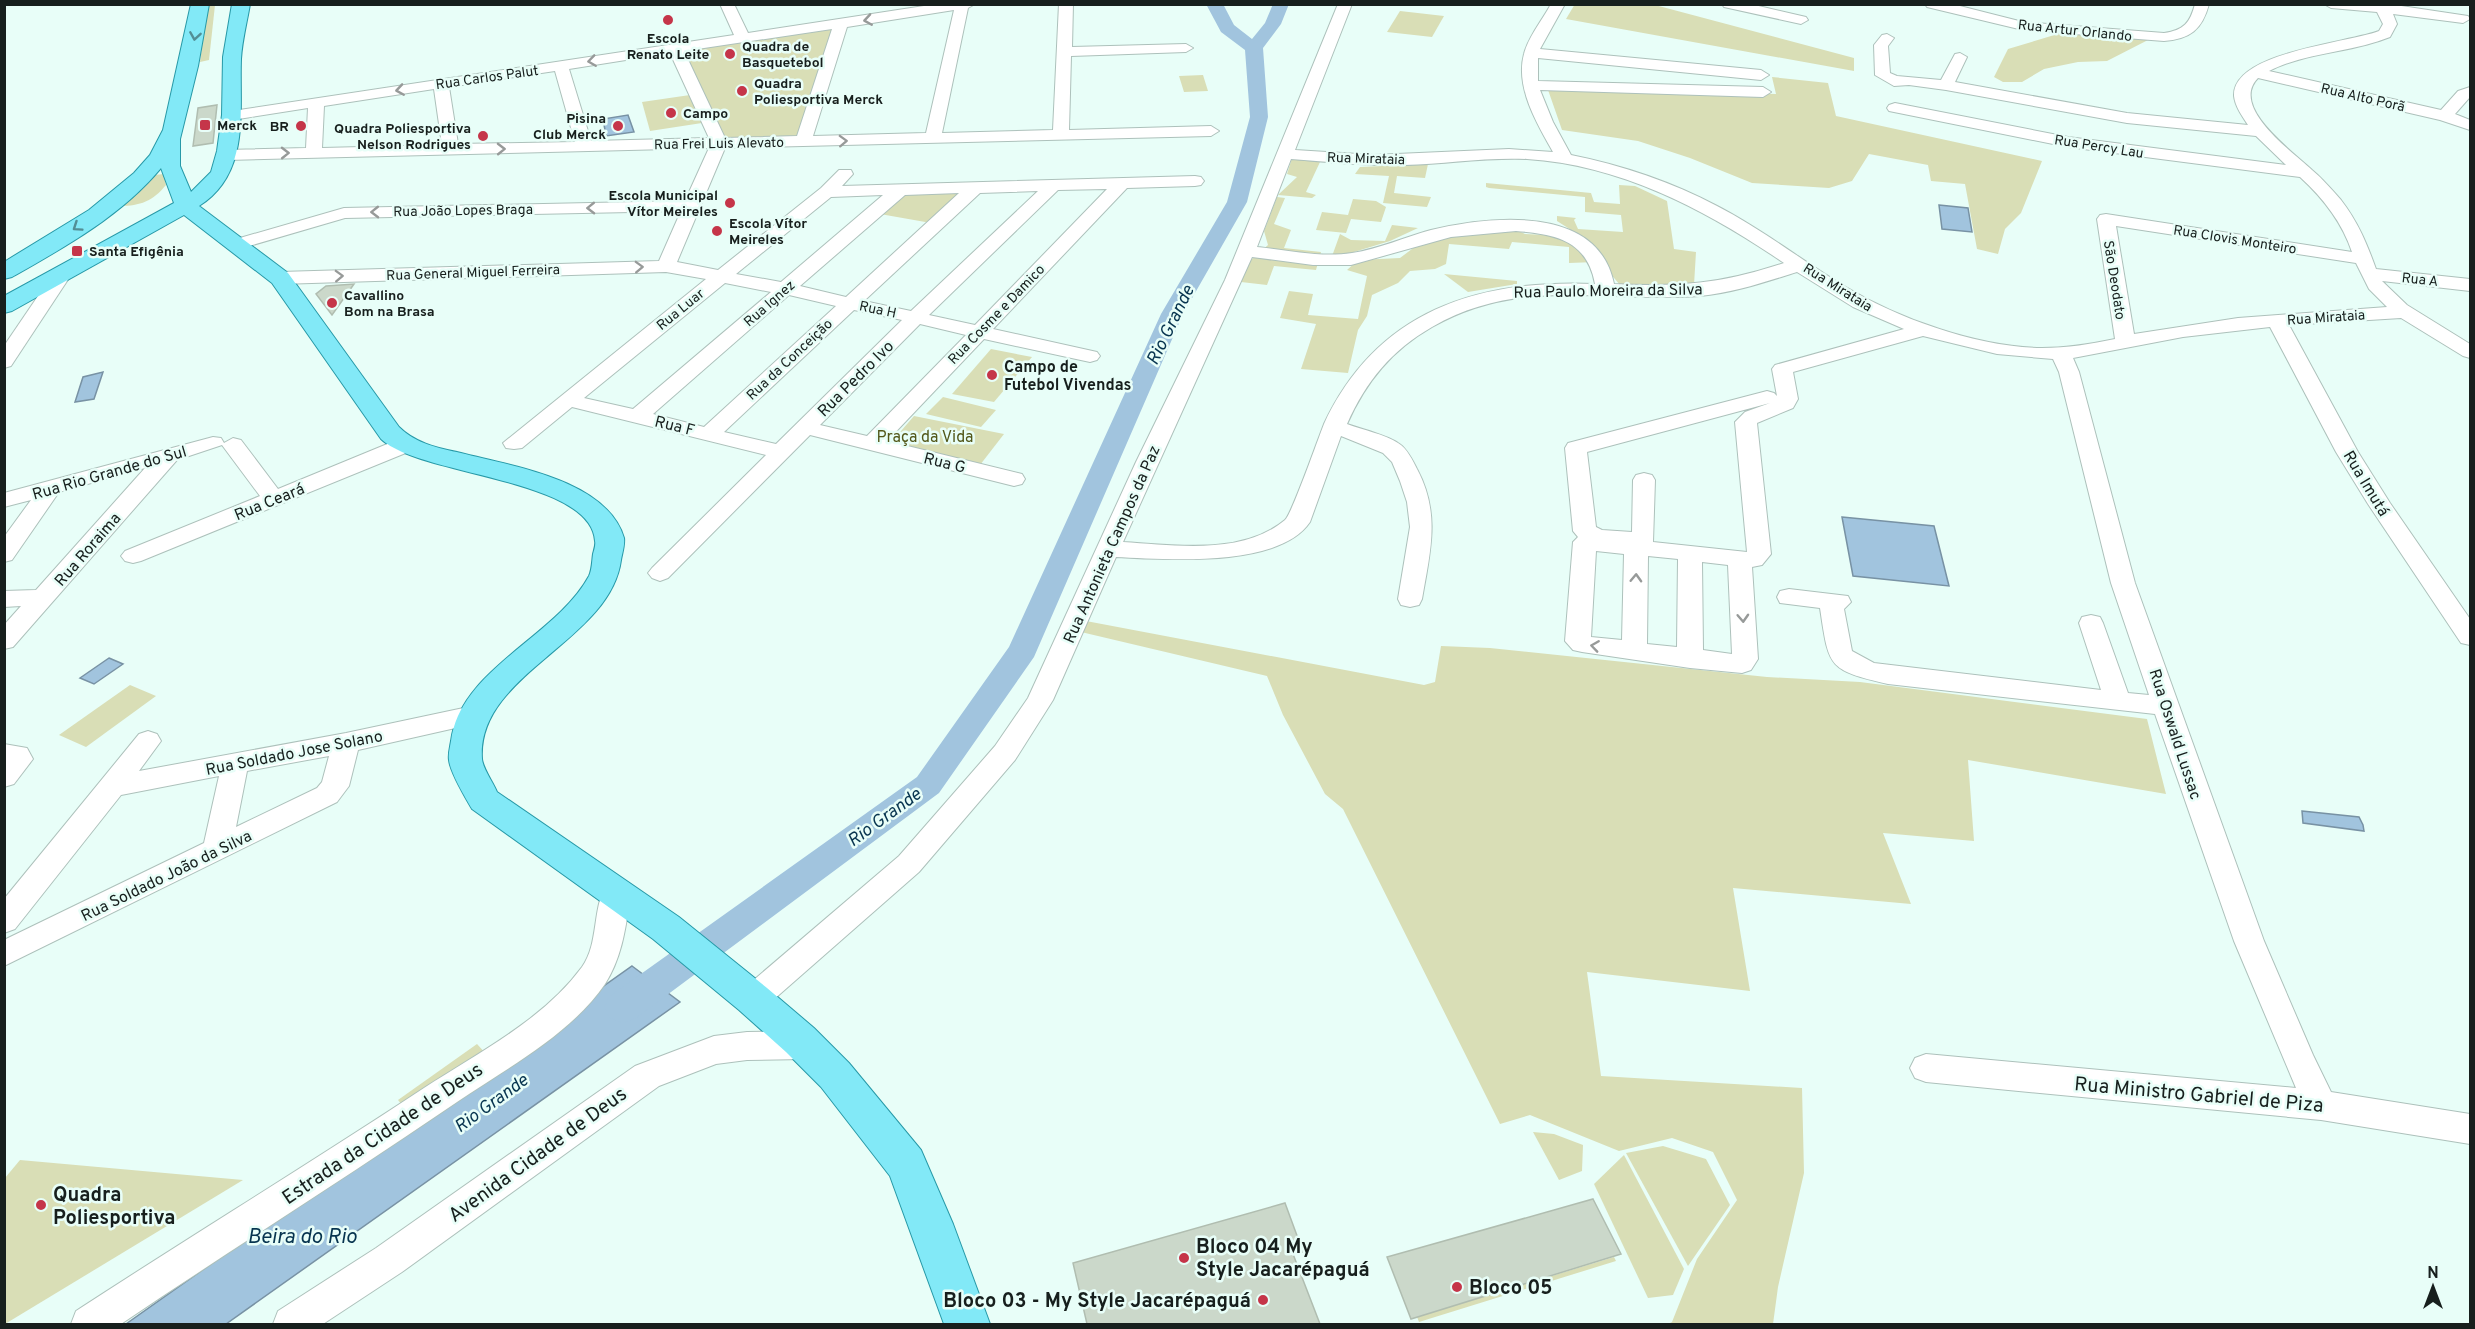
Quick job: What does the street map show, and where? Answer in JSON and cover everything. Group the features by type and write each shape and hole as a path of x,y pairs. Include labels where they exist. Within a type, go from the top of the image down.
{"main road":[{"path":"200,4 212,64 232,115 224,164 226,222"},
{"path":"4,272 77,227 124,193 147,171 170,139 212,64 241,4"},
{"path":"172,52 173,65 212,64"},
{"path":"170,139 170,166 186,206 226,222 280,278 390,433 405,445 568,493 599,514 609,534 610,556 606,571 592,595 574,615 511,673 474,715 469,726 464,751 466,769 471,783 484,800 666,928 748,995 835,1075 906,1164 932,1224 967,1324"},
{"path":"4,306 186,206 205,191 224,164"},
{"path":"128,238 226,222"}],"street":[{"path":"727,4 743,38"},
{"path":"1061,134 1066,4"},
{"name":"Rua Antonieta Campos da Paz","path":"748,995 909,864 1005,753 1040,700 1246,251 1287,154 1345,4"},
{"path":"1558,4 1531,52 1529,68 1531,85 1550,132 1565,159"},
{"path":"1729,4 1801,25 1811,4"},
{"name":"Rua Artur Orlando","path":"1932,4 2023,26 2164,37 2178,36 2190,31 2198,22 2202,4"},
{"path":"2331,4 2383,7 2469,19"},
{"path":"933,138 965,5"},
{"name":"Rua Carlos Palut","path":"232,115 965,5"},
{"path":"2383,7 2390,24 2388,31 2383,35 2274,63 2254,72 2246,80 2241,90 2243,105 2259,131 2328,196 2356,237 2366,266 2379,290 2405,312 2470,352"},
{"path":"803,142 834,50 840,24"},
{"path":"1887,38 1881,45 1883,75 1886,79 1894,81 1909,80 1946,85 2141,119 2259,131"},
{"path":"1063,52 1186,48"},
{"path":"666,266 719,143 675,49"},
{"path":"1531,52 1761,75"},
{"path":"1946,85 1960,57"},
{"path":"561,66 584,147"},
{"name":"Rua Alto Porã","path":"2254,72 2445,116 2470,125"},
{"path":"441,84 451,150"},
{"path":"1531,85 1763,93"},
{"path":"2445,116 2464,94 2470,92"},
{"path":"314,153 316,103"},
{"path":"2127,104 2141,119"},
{"name":"Rua Percy Lau","path":"1895,108 2068,142 2306,173"},
{"name":"Rua Frei Luis Alevato","path":"224,164 314,153 1211,131"},
{"name":"Rua Mirataia","path":"1287,154 1379,160 1521,155 1565,159 1664,188 1704,204 1736,221 1840,291 1873,310 1925,329 1990,347 2046,355 2217,326 2405,312"},
{"name":"Rua Luar","path":"514,443 827,192 845,174"},
{"path":"827,192 1195,181"},
{"name":"Rua Cosme e Damico","path":"871,445 1121,184"},
{"name":"Rua Pedro Ivo","path":"660,573 916,317 1053,186"},
{"name":"Rua da Conceição","path":"710,434 975,188"},
{"name":"Rua Ignez","path":"638,416 900,190"},
{"name":"Rua João Lopes Braga","path":"226,222 344,213 692,206"},
{"name":"Rua Clovis Monteiro","path":"2106,219 2366,266"},
{"name":"São Deodato","path":"2106,219 2125,342"},
{"path":"1246,251 1330,260 1350,259 1465,228 1531,227 1563,233 1591,250 1602,272 1605,289"},
{"name":"Rua Paulo Moreira da Silva","path":"1109,549 1218,550 1255,544 1286,532 1298,522 1334,426 1358,382 1400,338 1442,311 1493,293 1558,288 1700,290 1754,280 1801,264"},
{"name":"Rua H","path":"666,266 786,289 1090,356"},
{"name":"Rua General Miguel Ferreira","path":"280,278 666,266"},
{"name":"Rua A","path":"2366,266 2470,285"},
{"path":"4,362 62,275"},
{"path":"4,310 21,310 33,317"},
{"name":"Rua Imutá","path":"2277,321 2379,504 2470,637"},
{"path":"1644,480 1643,540 1597,537 1585,531 1576,448 1764,399 1768,394 1768,362 1772,357 1903,322"},
{"path":"1740,560 1744,662 1737,665 1582,644 1576,638 1584,543 1754,560 1759,554 1746,422 1752,416 1786,404 1788,399 1782,369 1925,329"},
{"name":"Rua Oswald Lussac","path":"2061,354 2069,372 2123,583 2193,786 2249,941 2298,1059 2321,1105"},
{"name":"Rua F","path":"568,400 781,452"},
{"path":"1334,426 1391,448 1397,453 1409,475 1421,521 1410,598"},
{"name":"Rua G","path":"806,428 1014,479"},
{"name":"Rua Rio Grande do Sul","path":"4,500 169,455 223,444 274,499"},
{"name":"Rua Ceará","path":"134,556 405,445"},
{"name":"Rua Roraima","path":"4,641 169,455"},
{"path":"4,555 50,489"},
{"path":"1634,651 1636,548"},
{"path":"1690,554 1690,659"},
{"path":"4,599 45,597"},
{"path":"1790,605 1835,607 1840,654 1846,660 1866,670 1888,675 2167,706"},
{"path":"2091,623 2118,701"},
{"name":"Rua Soldado Jose Solano","path":"113,786 346,743 474,715"},
{"path":"4,921 148,741"},
{"name":"Rua Soldado João da Silva","path":"4,954 327,795 335,786 346,743"},
{"path":"4,754 17,755 19,759 4,777"},
{"path":"217,849 236,764"},
{"name":"Estrada da Cidade de Deus","path":"89,1324 344,1161 509,1048 571,1002 595,973 616,893"},
{"name":"Avenida Cidade de Deus","path":"291,1324 389,1260 647,1076 714,1050 747,1046 805,1045"},
{"name":"Rua Ministro Gabriel de Piza","path":"1926,1068 2321,1105 2470,1129"}],"green space":[{"path":"1575,4 1655,5 1854,58 1854,71 1566,19"},
{"path":"207,5 215,5 209,60 200,62"},
{"path":"1400,11 1444,16 1432,37 1387,32"},
{"path":"835,25 796,138 715,141 676,49"},
{"path":"2061,33 2148,40 2107,61 2078,62 2044,69 2022,82 2003,82 1994,77 2008,49"},
{"path":"1203,75 1208,91 1184,92 1179,76"},
{"path":"1772,77 1828,83 1836,116 2042,161 2021,213 2005,229 1998,254 1977,249 1965,184 1931,181 1928,165 1869,154 1852,181 1829,188 1752,183 1690,158 1638,141 1562,130 1547,87 1776,94"},
{"name":"Campo","path":"690,95 702,123 650,131 642,102"},
{"path":"1292,158 1320,162 1306,192 1316,195 1312,198 1278,195 1297,177 1287,174"},
{"path":"1428,164 1425,178 1397,176 1394,193 1431,197 1427,207 1383,203 1389,176 1355,174 1360,167"},
{"path":"164,174 166,185 151,199 140,204 120,206 154,175"},
{"path":"1486,183 1591,193 1594,202 1620,204 1619,185 1635,186 1667,201 1674,249 1696,252 1694,285 1620,285 1590,242 1557,221 1557,216 1576,218 1574,220 1578,229 1623,232 1621,215 1585,212 1585,197 1489,188 1486,187"},
{"path":"961,194 931,223 880,214 904,195"},
{"path":"1277,197 1285,198 1274,224 1291,230 1284,248 1321,252 1316,270 1274,266 1267,285 1241,282 1251,260 1268,245 1264,231"},
{"path":"1353,199 1376,201 1386,207 1381,222 1351,219 1346,233 1316,230 1322,212 1348,215"},
{"path":"1392,225 1418,228 1390,241 1331,259 1340,234 1351,240 1385,241"},
{"path":"1515,229 1525,234 1566,236 1596,262 1569,263 1569,247 1512,242 1509,249 1449,244 1446,264 1435,269 1410,271 1398,283 1372,295 1367,316 1358,330 1348,373 1301,369 1316,324 1280,318 1289,291 1313,294 1308,315 1358,319 1367,276 1347,270 1358,260 1400,258 1420,243 1443,235"},
{"path":"1444,274 1517,281 1517,284 1468,292"},
{"name":"Campo de Futebol Vivendas","path":"991,349 1032,357 994,402 952,394"},
{"path":"943,397 996,410 981,427 926,414"},
{"name":"Praça da Vida","path":"914,416 1004,434 980,465 888,446"},
{"path":"1086,621 1424,685 1435,682 1441,646 1490,648 1767,677 1860,682 2147,719 2166,794 1968,760 1974,841 1883,833 1911,904 1733,888 1750,991 1587,972 1601,1076 1802,1088 1804,1173 1778,1287 1773,1324 1668,1324 1672,1322 1697,1259 1737,1200 1713,1152 1672,1138 1619,1151 1530,1115 1500,1124 1343,809 1325,794 1283,715 1267,676 1081,632"},
{"path":"130,685 156,696 86,747 59,735"},
{"path":"477,1044 487,1055 407,1111 398,1100"},
{"path":"1533,1132 1554,1134 1583,1145 1582,1171 1559,1180"},
{"path":"1663,1146 1706,1159 1730,1205 1688,1266 1626,1153"},
{"path":"1624,1155 1684,1269 1673,1295 1648,1298 1594,1184"},
{"path":"20,1160 243,1180 5,1324 5,1178"},
{"path":"1614,1257 1616,1261 1419,1322 1417,1317"}],"water":[{"name":"Pisina Club Merck","path":"628,115 634,132 606,136 603,119"},
{"path":"1939,205 1968,208 1972,232 1942,229"},
{"path":"103,372 94,399 75,402 83,377"},
{"path":"1842,517 1934,526 1949,586 1853,576"},
{"path":"109,658 123,664 94,684 80,678"},
{"path":"2302,811 2359,817 2364,831 2303,823"},
{"name":"Beira do Rio","path":"632,966 680,1002 226,1324 126,1324"}],"building":[{"name":"Merck","path":"217,105 213,143 193,146 198,108"},
{"name":"Cavallino Bom na Brasa","path":"354,284 332,315 316,294 326,286"},
{"name":"Bloco 05","path":"1593,1199 1621,1254 1411,1319 1387,1257"},
{"path":"1285,1203 1303,1252 1293,1254 1320,1324 1087,1324 1073,1263"}],"waterway":[{"name":"Rio Grande","path":"1214,4 1227,28 1254,48"},
{"path":"1254,48 1273,24 1281,4"},
{"name":"Rio Grande","path":"623,1007 928,785 1023,650 1172,314 1237,202 1259,117 1254,48"}],"place":[{"name":"Escola Renato Leite","path":"668,20"},
{"name":"Quadra de Basquetebol","path":"730,54"},
{"name":"Quadra Poliesportiva Merck","path":"742,91"},
{"name":"Campo","path":"671,113"},
{"name":"Merck","path":"205,125"},
{"name":"BR","path":"301,126"},
{"name":"Pisina Club Merck","path":"618,126"},
{"name":"Quadra Poliesportiva Nelson Rodrigues","path":"483,136"},
{"name":"Escola Municipal Vítor Meireles","path":"730,203"},
{"name":"Escola Vítor Meireles","path":"717,231"},
{"name":"Santa Efigênia","path":"77,251"},
{"name":"Cavallino Bom na Brasa","path":"332,303"},
{"name":"Campo de Futebol Vivendas","path":"992,375"},
{"name":"Quadra Poliesportiva","path":"41,1205"},
{"name":"Bloco 04 My Style Jacarépaguá","path":"1184,1258"},
{"name":"Bloco 05","path":"1457,1287"},
{"name":"Bloco 03 - My Style Jacarépaguá","path":"1263,1300"}]}
